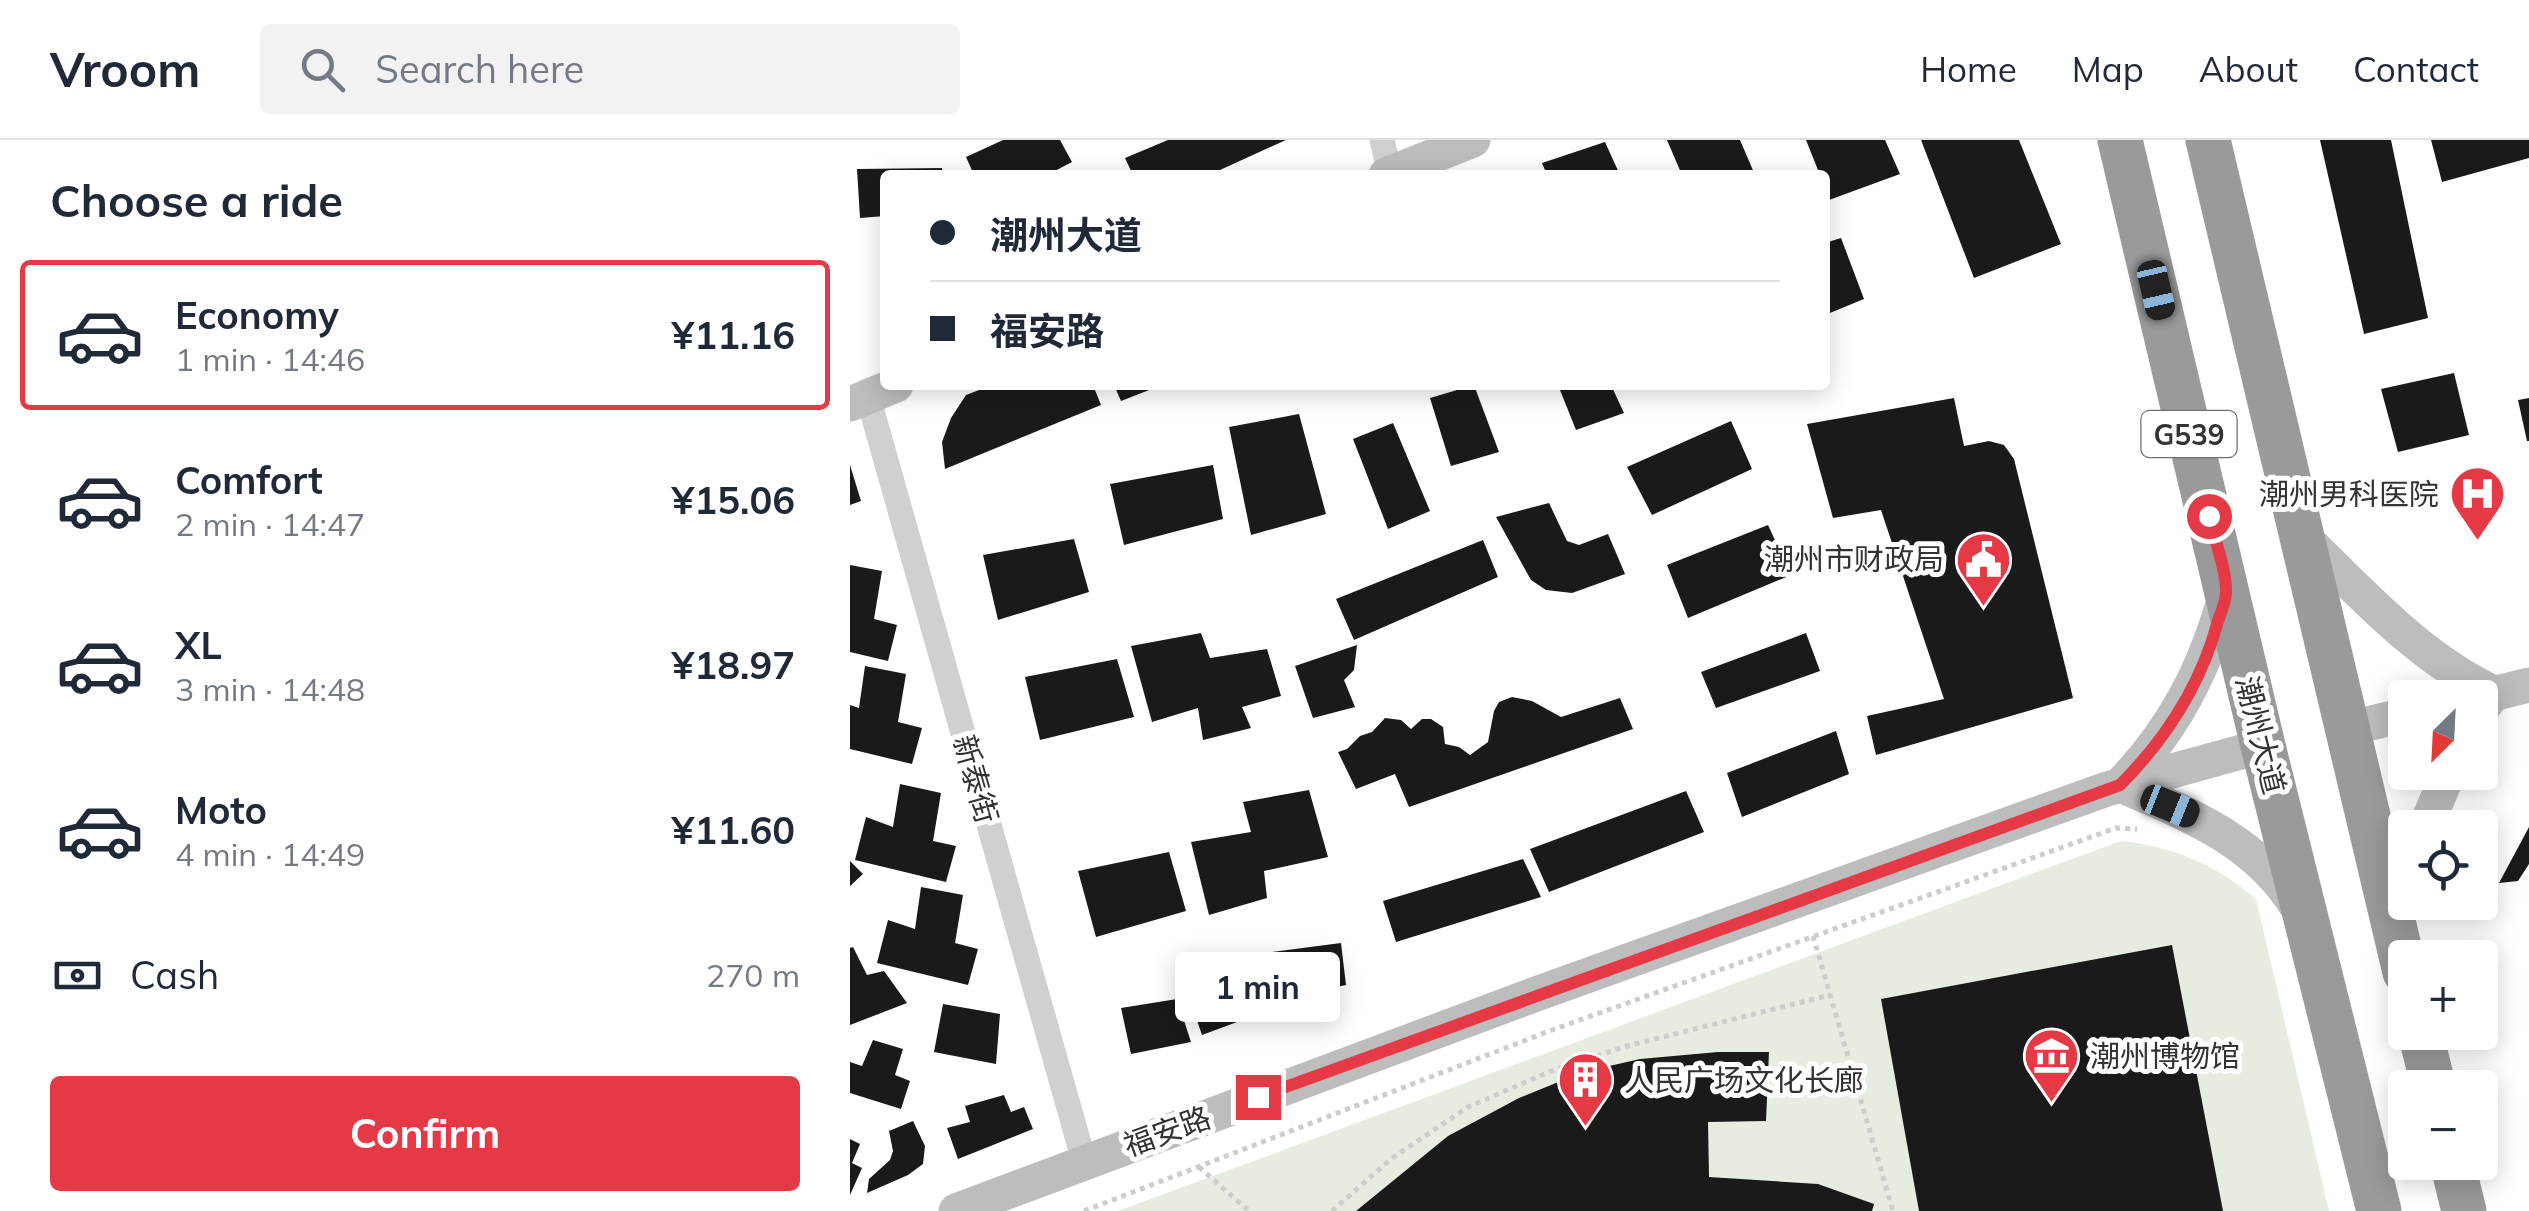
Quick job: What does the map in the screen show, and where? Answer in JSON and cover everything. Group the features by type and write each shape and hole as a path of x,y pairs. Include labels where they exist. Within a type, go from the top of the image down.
{"highway":[{"name":"潮州大道","path":"2120,140 2226,592 2245,751 2307,923 2379,1211"},
{"name":"G539","path":"2208,140 2346,729 2388,867"},
{"path":"2456,1180 2464,1211"}],"street":[{"path":"1386,163 1473,140"},
{"name":"新泰街","path":"872,395 1084,1162"},
{"path":"2300,534 2422,650 2466,680"},
{"path":"2226,592 2214,636 2194,684 2156,745 2120,785 2194,816 2234,841 2268,867 2307,923"},
{"path":"2498,695 2529,684"},
{"path":"2346,729 2388,718"},
{"name":"福安路","path":"956,1211 1518,1001 2120,785 2245,751"}],"path":[{"path":"1084,1211 1451,1068 1813,936 2116,828 2149,830"},
{"path":"1813,936 1893,1211"},
{"path":"1332,1211 1391,1160 1468,1107 1556,1068 1627,1046 1830,996"},
{"path":"1198,1166 1249,1211"}],"shaded area":[{"path":"2121,841 2193,859 2256,899 2329,1211 1118,1211"}],"building":[{"path":"1003,140 1060,140 1072,162 1057,170 972,170 966,157"},
{"path":"1168,140 1286,140 1220,170 1131,170 1125,158"},
{"path":"1667,140 1740,140 1753,170 1680,170"},
{"path":"1806,140 1885,140 1900,174 1830,200 1830,170 1818,170"},
{"path":"1921,140 2019,140 2061,244 1974,278"},
{"path":"2320,140 2391,140 2428,318 2364,334"},
{"path":"2431,140 2529,140 2529,158 2442,182"},
{"path":"1605,142 1618,170 1545,170 1542,163"},
{"path":"857,169 942,170 880,170 880,216 860,218"},
{"path":"1841,238 1864,299 1830,313 1830,241"},
{"path":"2454,373 2469,435 2398,452 2381,389"},
{"path":"979,390 1095,390 1101,405 945,469 942,442 966,395"},
{"path":"1116,390 1149,390 1121,401"},
{"path":"1457,390 1476,390 1499,452 1451,466 1430,398"},
{"path":"1560,390 1613,390 1624,413 1576,430"},
{"name":"潮州市财政局","path":"1954,398 1964,446 1989,441 2004,445 2014,459 2073,698 1876,755 1867,716 1944,699 1881,510 1833,518 1807,424"},
{"path":"2529,398 2529,441 2527,441 2518,400"},
{"path":"1299,414 1326,514 1251,535 1229,427"},
{"path":"1731,421 1752,469 1652,515 1627,467"},
{"path":"1393,423 1430,511 1388,529 1353,439"},
{"path":"850,465 861,501 850,505"},
{"path":"1213,465 1223,519 1124,545 1110,484"},
{"path":"1549,503 1567,541 1579,545 1608,534 1625,574 1572,593 1546,590 1531,580 1496,517"},
{"path":"1768,525 1791,575 1688,618 1667,565"},
{"path":"1074,539 1089,592 998,620 983,555"},
{"path":"1483,540 1498,577 1354,640 1336,599"},
{"path":"850,565 882,571 874,619 897,625 888,661 850,652"},
{"path":"1201,633 1210,658 1267,649 1281,696 1242,707 1251,728 1203,740 1198,708 1152,722 1131,646"},
{"path":"1806,633 1820,671 1716,708 1701,672"},
{"path":"1357,645 1354,670 1344,680 1355,707 1313,718 1295,666"},
{"path":"1117,659 1134,717 1040,740 1025,677"},
{"path":"865,666 906,674 898,722 922,728 912,764 850,749 850,705 859,708"},
{"path":"1512,697 1532,701 1561,717 1620,698 1633,729 1409,807 1395,774 1356,789 1338,752 1372,732 1385,718 1401,720 1411,729 1422,719 1431,719 1443,727 1445,744 1470,755 1488,742 1499,702"},
{"path":"1836,731 1849,774 1742,817 1727,773"},
{"path":"900,784 941,793 933,841 956,846 946,882 855,860 866,817 893,827"},
{"path":"1309,790 1328,857 1264,871 1267,898 1209,915 1191,842 1251,832 1243,802"},
{"path":"1686,791 1704,832 1549,892 1530,849"},
{"path":"2529,827 2529,864 2518,881 2499,883"},
{"path":"1169,852 1186,911 1096,937 1078,871"},
{"path":"1523,859 1541,897 1396,942 1383,901"},
{"path":"850,861 863,874 850,886"},
{"path":"921,887 963,895 955,943 978,949 968,985 877,963 888,920 915,929"},
{"path":"1341,943 1346,985 1274,999 1264,953"},
{"name":"潮州博物馆","path":"2172,945 2223,1211 1919,1211 1881,999"},
{"path":"853,947 867,975 884,971 907,1003 850,1025 850,948"},
{"path":"1258,971 1264,1012 1202,1035 1187,991"},
{"path":"1177,999 1191,1042 1131,1054 1121,1008"},
{"path":"943,1004 1000,1014 996,1064 934,1052"},
{"path":"873,1040 903,1049 895,1075 910,1081 901,1109 850,1093 850,1062 862,1066"},
{"name":"人民广场文化长廊","path":"1769,1052 1766,1121 1708,1122 1709,1177 1818,1184 1874,1204 1872,1211 1356,1211 1448,1136 1519,1098 1583,1072 1640,1059"},
{"path":"1004,1095 1011,1112 1024,1107 1033,1129 958,1159 947,1128 970,1122 965,1106"},
{"path":"913,1121 925,1146 923,1164 867,1193 869,1179 890,1160 893,1151 889,1131"},
{"path":"850,1139 860,1144 852,1163 862,1168 850,1195"}],"place":[{"name":"潮州男科医院","path":"2478,543"},
{"name":"潮州市财政局","path":"1983,608"},
{"name":"潮州博物馆","path":"2051,1105"},
{"name":"人民广场文化长廊","path":"1585,1129"}],"route":[{"path":"1258,1097 2120,785 2173,720 2194,684 2214,636 2226,592 2209,516"}]}
